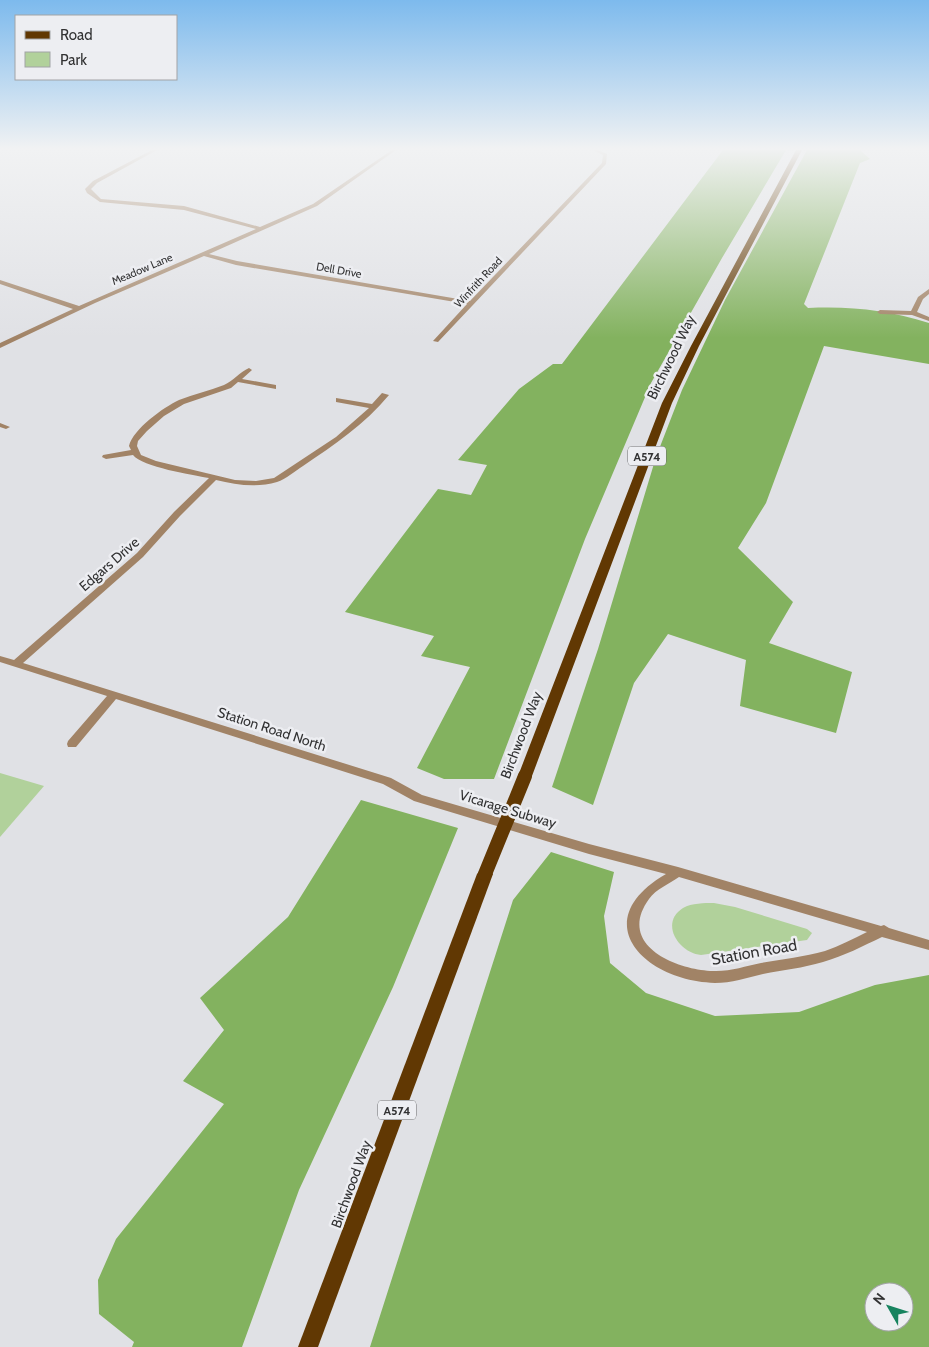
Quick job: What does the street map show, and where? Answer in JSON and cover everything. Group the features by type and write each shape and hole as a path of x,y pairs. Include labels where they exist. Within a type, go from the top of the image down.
{"main road":[{"name":"Birchwood Way","path":"308,1347 485,874 525,776 667,403 766,213"}],"street":[{"path":"206,213 262,229"},
{"name":"Meadow Lane","path":"0,346 77,308 297,213"},
{"name":"Winfrith Road","path":"436,341 557,213"},
{"name":"Dell Drive","path":"204,254 236,263 472,303"},
{"path":"0,282 77,308"},
{"path":"913,313 920,298 929,291"},
{"path":"880,312 913,313 929,319"},
{"path":"249,370 238,380 222,389 181,402 161,414 137,435 134,441 135,452 145,461 215,478 245,483 276,480 339,439 374,408 385,394"},
{"path":"238,380 273,387"},
{"path":"340,400 374,408"},
{"path":"106,457 135,452"},
{"name":"Edgars Drive","path":"15,664 140,555 215,478"},
{"name":"Station Road North","path":"0,659 387,781 418,798"},
{"path":"72,744 114,695"},
{"name":"Vicarage Subway","path":"418,798 589,849 678,872"},
{"path":"678,872 884,930 929,945"},
{"name":"Station Road","path":"678,872 646,894 638,905 634,922 634,937 643,952 674,972 694,977 717,978 830,955 884,930"}],"green space":[{"path":"676,213 749,213 651,383 585,539 494,779 444,779 417,768 470,667 421,656 434,636 345,612 438,489 471,495 487,465 458,460 519,389 553,364 562,364"},
{"path":"773,213 840,213 804,304 808,308 854,308 884,312 929,323 929,364 824,346 766,503 738,548 793,602 769,643 852,672 836,733 740,706 746,660 668,634 634,683 593,805 552,787 598,649 656,457 682,390 725,300"},
{"path":"0,773 44,786 0,837"},
{"path":"361,800 458,828 393,987 299,1190 242,1347 132,1347 134,1342 99,1314 98,1280 116,1239 224,1104 183,1081 224,1030 200,998 288,917"},
{"path":"551,852 614,872 604,916 610,963 646,993 715,1016 799,1012 875,985 929,975 929,1347 370,1347 513,900"},
{"path":"714,903 735,907 807,929 812,933 807,940 701,955 693,953 679,943 672,929 673,921 676,914 687,906"}]}
